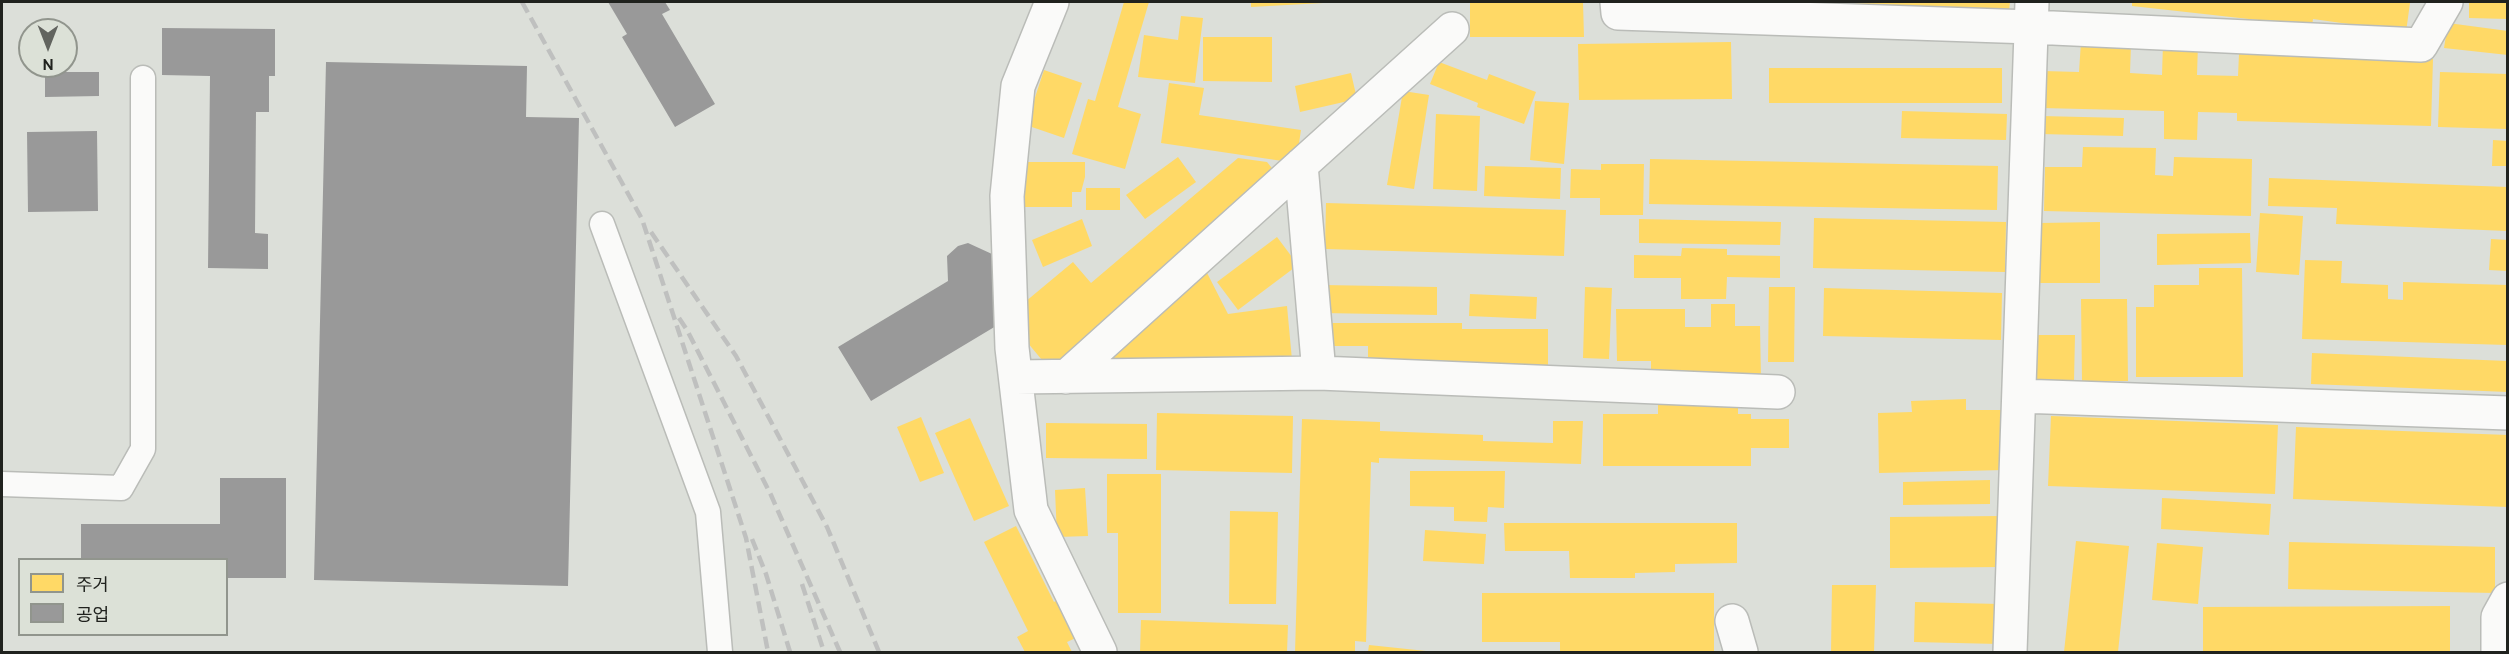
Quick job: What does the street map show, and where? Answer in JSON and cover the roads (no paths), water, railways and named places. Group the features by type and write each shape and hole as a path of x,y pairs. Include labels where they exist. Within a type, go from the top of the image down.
{"street":[{"path":"1052,2 1018,86 1008,185 1012,348 1031,510 1100,652"},
{"path":"1617,2 1618,14 2032,14 2421,45 2446,2"},
{"path":"2010,652 2032,14"},
{"path":"1066,376 1452,29"},
{"path":"1301,165 1319,373"},
{"path":"1016,376 1319,373 1778,392"},
{"path":"2019,396 2508,413"},
{"path":"2498,652 2498,617 2508,599"},
{"path":"1731,621 1742,652"}],"lane":[{"path":"2,484 122,488 143,449 143,78"},
{"path":"602,224 708,513 720,652"}],"railway":[{"path":"522,2 642,219 746,538 768,652"},
{"path":"651,232 736,356 827,527 879,652"},
{"path":"679,318 771,495 840,652"},
{"path":"752,539 766,574 790,652"},
{"path":"802,584 824,652"}]}
